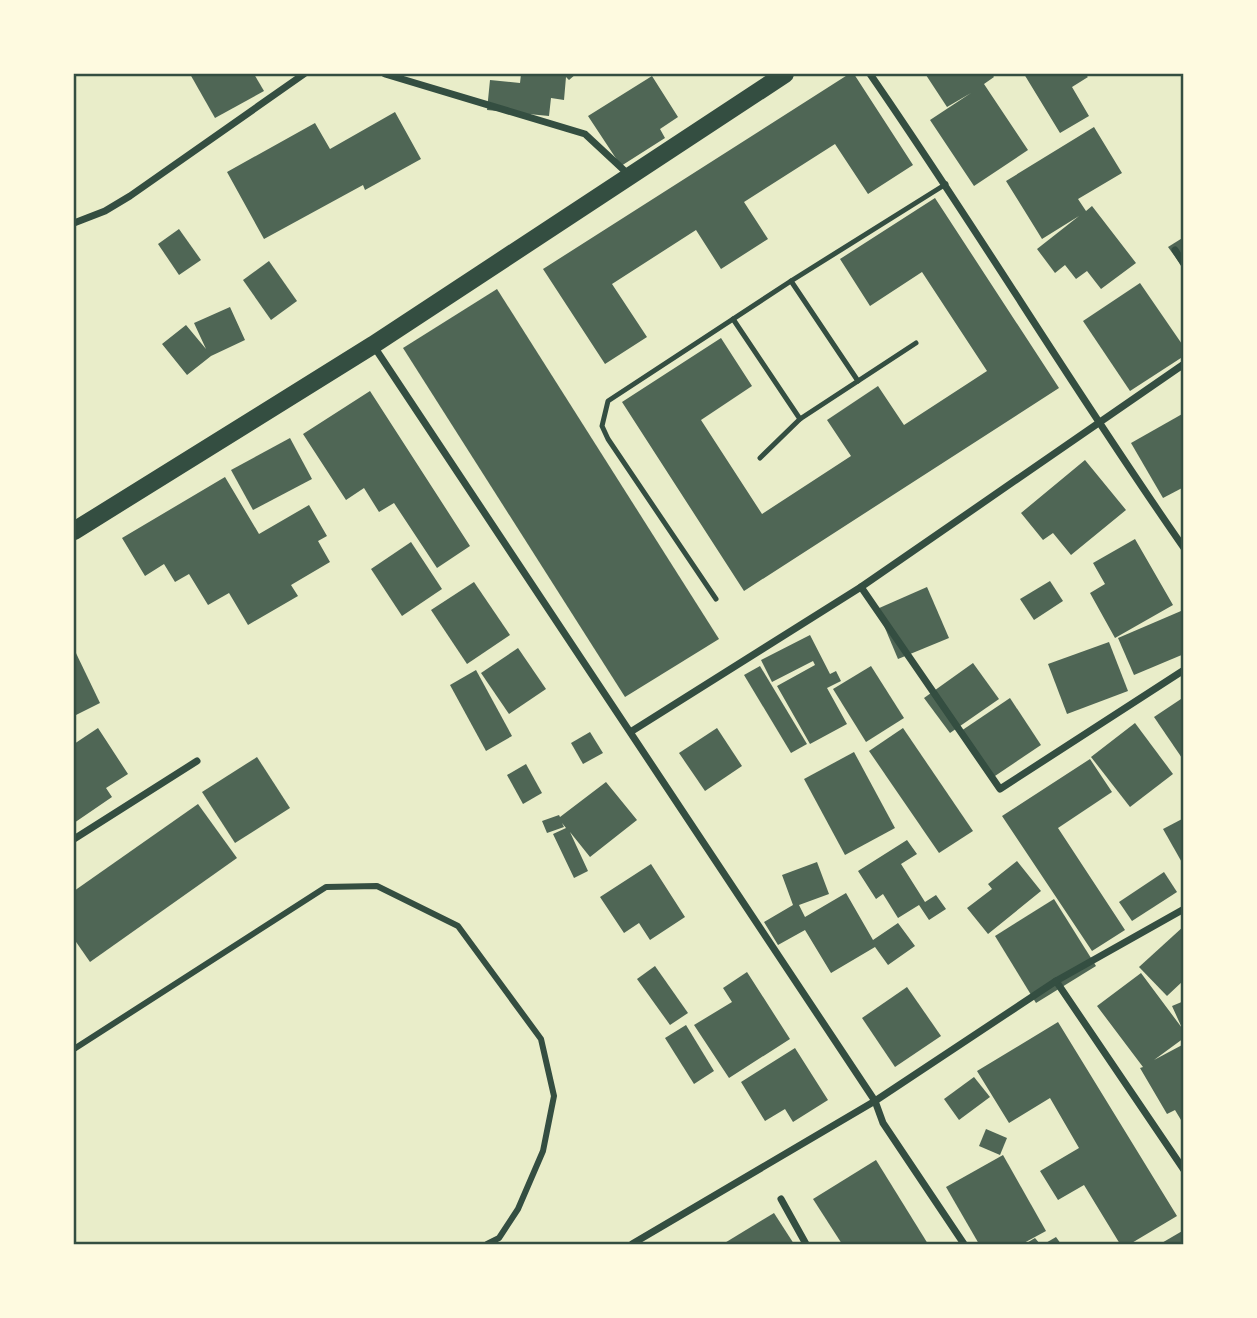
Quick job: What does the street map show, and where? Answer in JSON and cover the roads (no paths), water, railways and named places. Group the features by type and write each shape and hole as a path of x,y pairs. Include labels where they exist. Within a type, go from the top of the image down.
{"main road":[{"path":"74,531 373,345 628,174 785,74"}],"street":[{"path":"74,223 105,211 130,196 304,74"},
{"path":"385,74 585,134 628,174"},
{"path":"870,74 946,184 1098,425 1184,548"},
{"path":"1175,250 1184,264"},
{"path":"373,345 632,731 875,1101 883,1123 964,1244"},
{"path":"632,731 861,587 1184,364"},
{"path":"861,587 1000,789 1184,670"},
{"path":"74,839 197,761"},
{"path":"74,1049 326,887 377,886 458,926 541,1039 554,1096 544,1151 518,1209 499,1238 487,1244"},
{"path":"632,1244 875,1101 1056,981 1184,909"},
{"path":"1056,981 1184,1171"},
{"path":"781,1199 806,1244"}],"lane":[{"path":"716,599 602,426 608,401 791,281 946,184"},
{"path":"791,281 858,381"},
{"path":"733,319 800,419"},
{"path":"760,458 800,419 916,343"}]}
